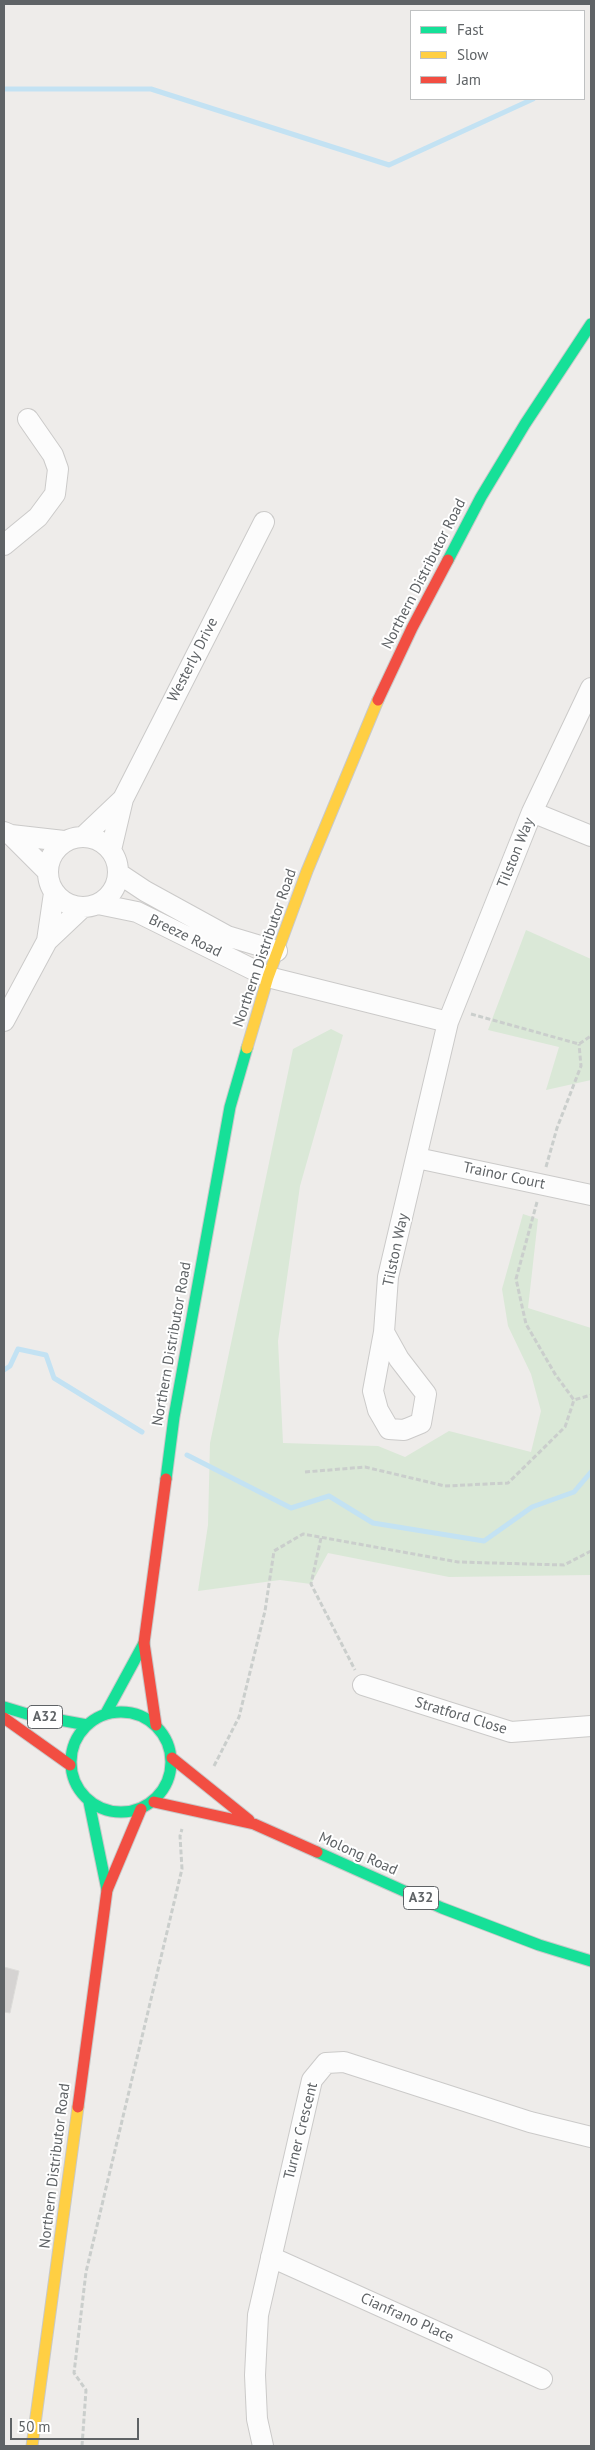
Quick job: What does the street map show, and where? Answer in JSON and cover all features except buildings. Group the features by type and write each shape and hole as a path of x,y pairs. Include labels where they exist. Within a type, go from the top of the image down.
{"main road":[{"name":"Northern Distributor Road","path":"156,1725 144,1643 174,1417 230,1107 268,977 354,753 412,628 481,497 525,424 591,324"},
{"name":"Northern Distributor Road","path":"106,1713 144,1643"},
{"name":"A32","path":"4,1707 87,1725"},
{"name":"A32","path":"4,1718 70,1765 75,1742 87,1725 106,1713 134,1712 156,1725 168,1742 172,1758"},
{"name":"Molong Road","path":"172,1758 254,1824"},
{"path":"70,1765 77,1787 89,1802 109,1812 122,1813 141,1809 154,1802 169,1780 172,1758"},
{"name":"Northern Distributor Road","path":"89,1802 107,1890"},
{"name":"Molong Road","path":"154,1802 254,1824 442,1908 539,1946 591,1961"},
{"name":"Northern Distributor Road","path":"32,2446 107,1890 141,1809"}],"street":[{"path":"4,545 38,517 55,494 58,469 53,455 28,419"},
{"name":"Westerly Drive","path":"111,850 123,798 264,522"},
{"name":"Tilston Way","path":"384,1332 388,1277 451,1016 532,812 591,688"},
{"name":"Westerly Drive","path":"84,836 123,798"},
{"path":"532,812 591,836"},
{"path":"7,834 64,841 84,836 99,840 111,850 118,865 118,873 112,891 90,905 46,941"},
{"path":"7,834 47,871"},
{"path":"64,841 52,854 47,871 49,883 54,893 62,901 90,905"},
{"name":"Breeze Road","path":"118,873 145,891 227,936 277,951"},
{"path":"4,1021 46,941 54,893"},
{"name":"Breeze Road","path":"90,905 137,912 268,977"},
{"path":"268,977 451,1016"},
{"name":"Trainor Court","path":"416,1158 591,1195"},
{"name":"Stratford Close","path":"363,1685 511,1732 591,1726"},
{"name":"Turner Crescent","path":"263,2446 257,2419 258,2315 312,2080 326,2063 344,2062 530,2122 591,2137"},
{"name":"Cianfrano Place","path":"271,2257 542,2379"}],"path":[{"path":"451,1016 579,1044 591,1036"},
{"path":"574,1400 555,1374 526,1324 516,1280 557,1128 581,1066 579,1044"},
{"path":"574,1400 591,1395"},
{"path":"305,1472 365,1467 445,1486 508,1483 565,1427 574,1400"},
{"path":"204,1784 239,1717 265,1611 274,1551 304,1534 458,1562 564,1565 591,1551"},
{"path":"321,1538 311,1584 363,1685"},
{"path":"82,2446 86,2390 74,2373 86,2272 182,1868 180,1836 187,1810"}],"green space":[{"path":"526,930 591,959 591,1080 546,1090 559,1047 488,1030"},
{"path":"331,1029 343,1035 300,1186 278,1341 283,1443 378,1446 405,1457 449,1431 531,1452 541,1411 531,1374 508,1326 502,1289 523,1214 538,1219 528,1308 591,1328 591,1575 449,1577 328,1553 311,1584 280,1580 198,1591 208,1525 210,1443 293,1049"}],"waterway":[{"path":"4,89 151,89 389,165 531,100"},
{"path":"4,1370 10,1366 18,1349 46,1355 54,1378 142,1432"},
{"path":"187,1455 291,1508 329,1496 373,1523 484,1541 532,1507 574,1492 591,1472"}],"traffic: fast":[{"path":"448,560 481,497 525,424 591,324"},
{"path":"166,1479 174,1417 230,1107 247,1048"},
{"path":"106,1713 144,1643"},
{"path":"4,1707 27,1714 87,1725"},
{"path":"121,1712 140,1716 157,1726 167,1743 171,1762 167,1781 157,1798 140,1808 121,1812 102,1808 85,1798 75,1781 71,1762 75,1743 85,1726 102,1716 121,1712"},
{"path":"89,1802 107,1890"},
{"path":"317,1852 442,1908 539,1945 591,1961"}],"traffic: slow":[{"path":"247,1048 268,977 307,871 378,700"},
{"path":"32,2446 78,2107"}],"traffic: jam":[{"path":"378,700 412,628 448,560"},
{"path":"156,1725 144,1643 166,1479"},
{"path":"4,1718 70,1765"},
{"path":"172,1758 249,1820"},
{"path":"154,1802 254,1824 317,1852"},
{"path":"78,2107 107,1890 141,1809"}]}
